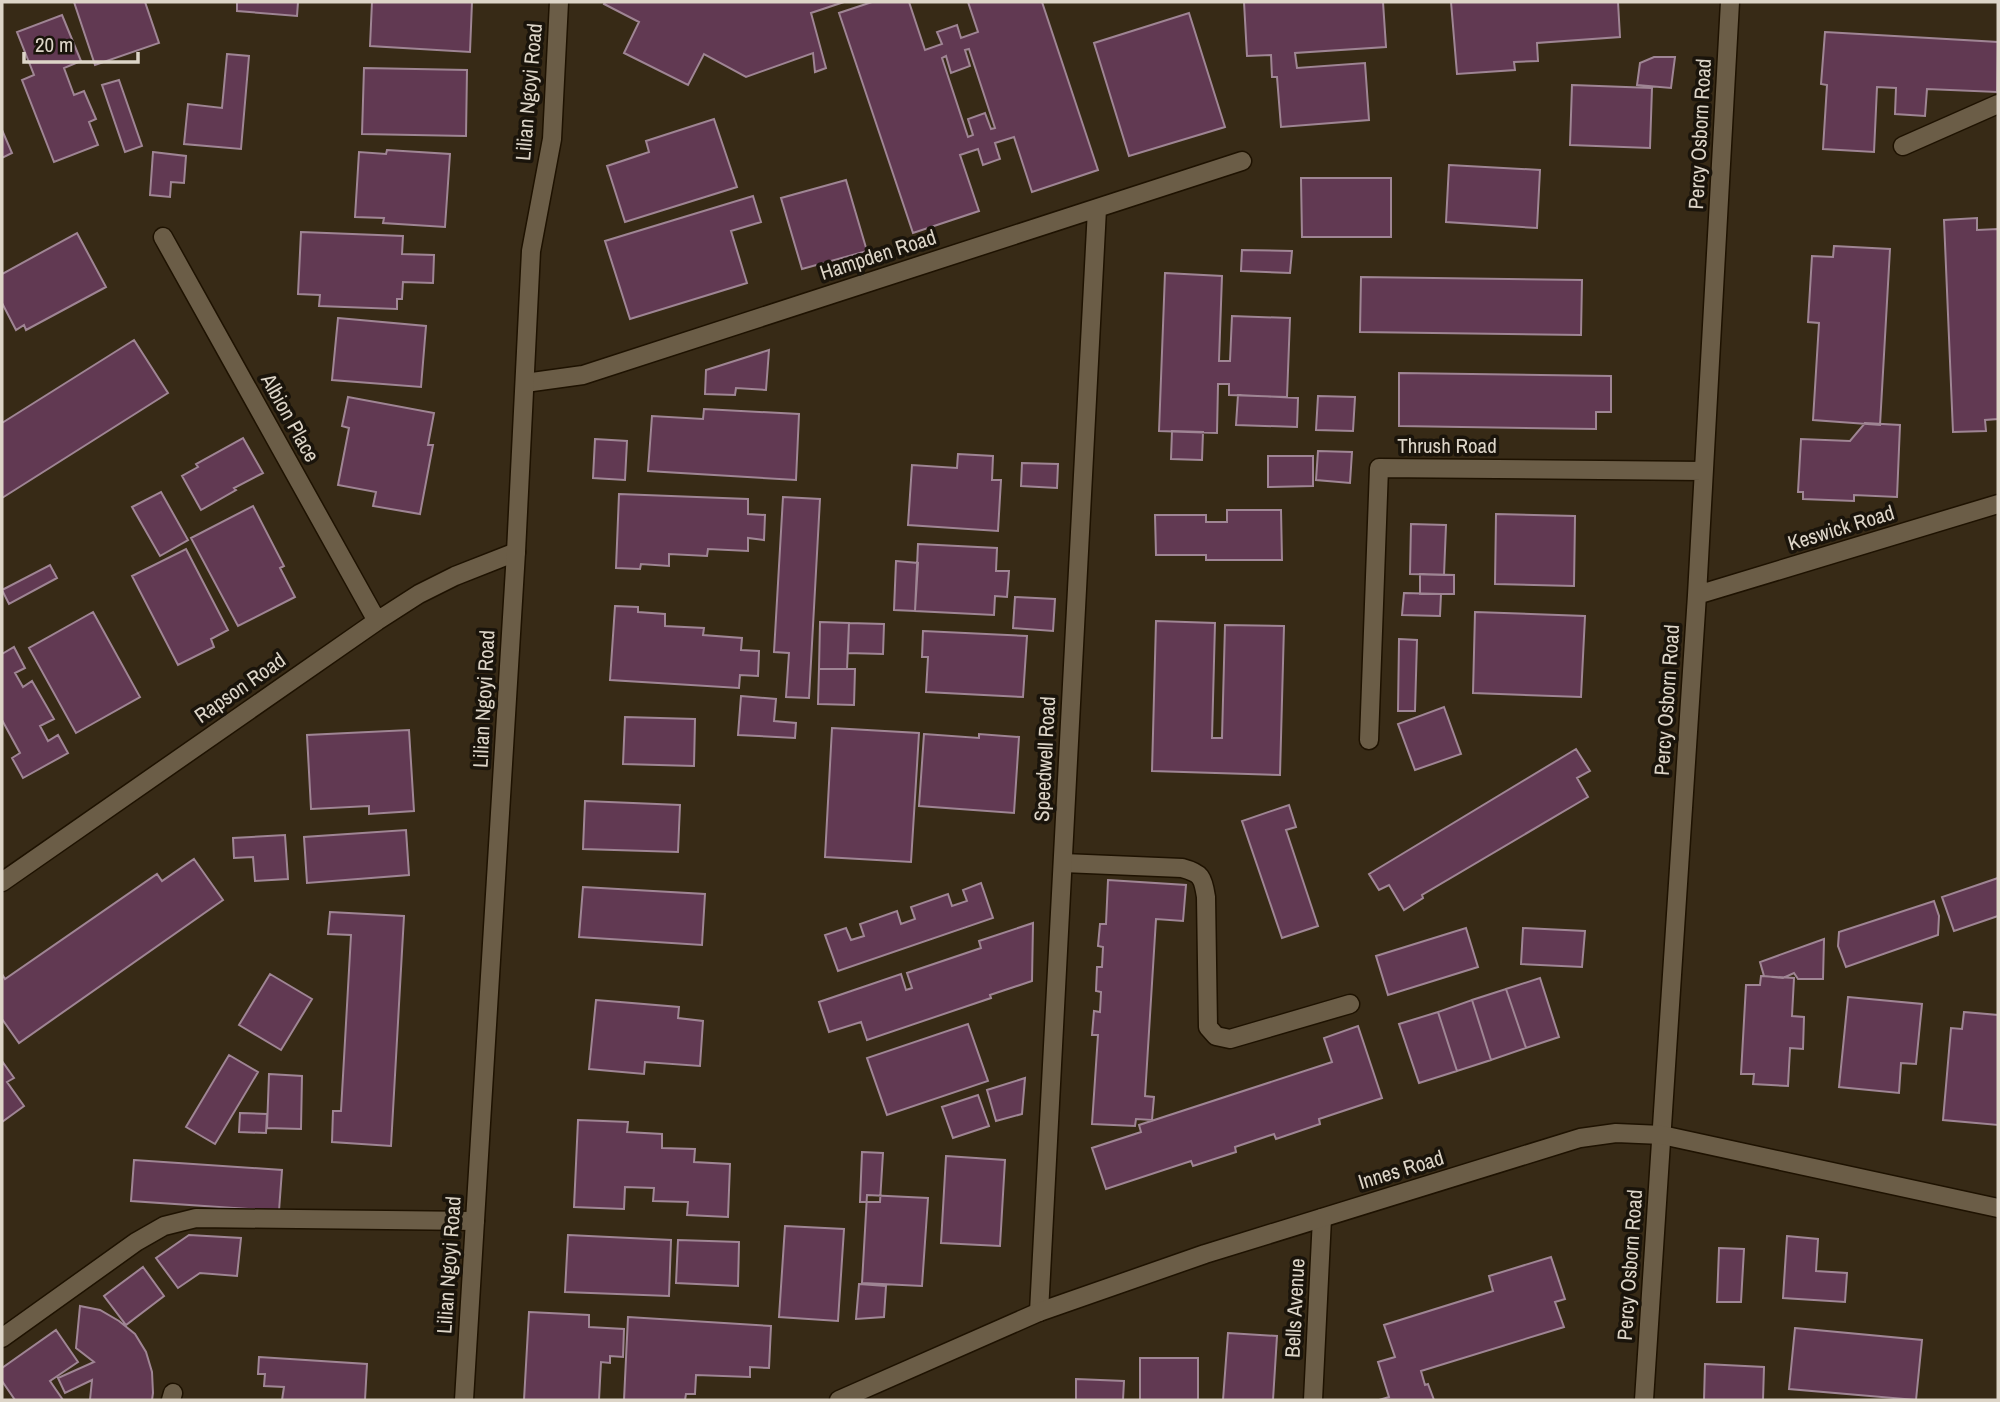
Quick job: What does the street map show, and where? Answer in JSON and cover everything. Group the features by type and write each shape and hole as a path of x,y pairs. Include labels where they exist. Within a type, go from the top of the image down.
{"street":[{"name":"Lilian Ngoyi Road","path":"464,1400 516,552 531,251 552,139 559,2"},
{"name":"Percy Osborn Road","path":"1644,1400 1697,595 1730,2"},
{"path":"1903,146 1998,104"},
{"name":"Hampden Road","path":"525,383 583,374 1242,161"},
{"name":"Speedwell Road","path":"1040,1312 1097,209"},
{"name":"Albion Place","path":"163,237 377,621"},
{"name":"Thrush Road","path":"1369,740 1379,468 1703,471"},
{"name":"Keswick Road","path":"1697,595 1998,504"},
{"name":"Rapson Road","path":"2,882 419,594 455,576 516,552"},
{"path":"1063,863 1182,868 1196,872 1204,881 1208,1027 1216,1036 1230,1039 1350,1004"},
{"name":"Innes Road","path":"838,1400 1040,1312 1205,1254 1580,1138 1616,1133 1662,1135 1998,1208"},
{"path":"2,1338 136,1242 164,1226 196,1218 475,1221"},
{"name":"Bells Avenue","path":"1313,1400 1322,1218"}],"building":[{"path":"74,2 145,2 159,43 95,65"},
{"path":"237,2 298,2 297,16 237,11"},
{"path":"372,2 472,2 470,52 370,46"},
{"path":"844,2 811,13 826,68 815,72 813,53 746,77 704,54 688,85 624,53 639,22 604,4"},
{"path":"872,2 909,2 925,50 942,44 937,32 957,25 961,38 978,32 968,2 1042,2 1098,170 1032,192 1014,137 995,143 1000,159 983,165 978,149 960,155 979,211 913,233 839,13","holes":["969,49 995,128 991,129 985,113 968,119 973,135 968,137 942,58 946,56 951,73 970,66 965,50"]},
{"path":"1244,2 1383,2 1386,47 1295,53 1297,68 1365,63 1369,120 1281,127 1277,77 1272,77 1271,55 1247,56"},
{"path":"1451,2 1618,2 1620,37 1537,43 1538,61 1514,62 1515,70 1457,74"},
{"path":"1189,13 1225,127 1129,156 1094,43"},
{"path":"62,15 81,61 64,68 74,95 84,91 96,119 89,122 98,145 54,162 22,80 34,75 17,32"},
{"path":"1825,32 1998,42 1997,92 1927,89 1925,116 1895,114 1896,88 1877,87 1874,152 1823,149 1827,85 1821,84"},
{"path":"227,54 249,56 241,149 184,144 188,104 222,108"},
{"path":"1654,57 1675,57 1671,88 1637,85 1640,63"},
{"path":"364,68 467,70 466,136 362,134"},
{"path":"119,80 142,146 125,152 102,85"},
{"path":"1572,85 1652,88 1650,148 1570,145"},
{"path":"714,119 737,187 625,222 607,166 649,152 646,141"},
{"path":"2,130 12,153 2,158"},
{"path":"387,150 450,154 445,227 383,223 384,218 355,217 359,152 386,154"},
{"path":"153,152 186,156 184,183 171,182 170,197 150,195"},
{"path":"1449,165 1540,170 1537,228 1446,222"},
{"path":"1301,178 1391,178 1391,237 1302,237"},
{"path":"846,180 867,251 802,269 781,198"},
{"path":"753,196 761,222 731,231 747,283 630,319 605,241"},
{"path":"1977,218 1977,230 1998,229 1998,419 1985,420 1986,431 1953,432 1944,220"},
{"path":"301,232 403,236 402,254 434,255 433,283 403,282 402,299 397,299 397,309 319,306 320,295 298,294"},
{"path":"77,233 106,287 26,330 24,325 16,330 2,303 2,274"},
{"path":"1834,246 1890,249 1880,425 1813,420 1819,323 1808,322 1812,256 1833,257"},
{"path":"1242,250 1292,251 1290,273 1241,271"},
{"path":"1165,273 1222,276 1219,361 1230,361 1232,316 1290,318 1287,397 1229,395 1229,384 1218,384 1217,433 1159,431"},
{"path":"1361,277 1582,280 1581,335 1360,332"},
{"path":"338,318 426,326 421,387 332,380"},
{"path":"134,340 168,393 2,498 2,423"},
{"path":"769,350 766,390 736,388 735,395 705,394 706,370"},
{"path":"1399,373 1611,376 1611,412 1596,412 1596,429 1399,426"},
{"path":"1238,395 1298,398 1297,427 1236,425"},
{"path":"1318,396 1355,397 1353,431 1316,430"},
{"path":"348,397 434,413 428,445 433,445 420,514 373,506 376,492 338,485 349,428 342,426"},
{"path":"704,409 799,414 796,480 648,471 652,416 703,419"},
{"path":"1865,423 1900,425 1897,497 1854,495 1854,501 1803,499 1803,492 1798,492 1801,439 1850,441"},
{"path":"1172,431 1203,432 1202,460 1171,459"},
{"path":"243,438 263,473 201,510 182,476 198,467 196,464"},
{"path":"595,439 627,441 625,480 593,478"},
{"path":"1318,451 1352,452 1350,483 1316,480"},
{"path":"958,454 993,456 992,480 1001,480 998,531 908,525 912,465 957,468"},
{"path":"1268,456 1313,456 1313,486 1268,487"},
{"path":"1022,463 1058,464 1057,488 1021,486"},
{"path":"161,492 188,540 160,556 132,507"},
{"path":"619,494 748,499 748,514 765,515 764,540 748,538 748,551 708,549 707,556 669,554 669,566 641,564 640,569 616,568"},
{"path":"783,497 820,499 809,698 786,697 789,653 774,652"},
{"path":"253,506 284,566 280,568 295,597 238,626 191,538"},
{"path":"1227,510 1281,510 1282,560 1206,560 1206,555 1156,555 1155,515 1206,515 1206,522 1227,522"},
{"path":"1496,514 1575,516 1574,586 1495,584"},
{"path":"1411,524 1446,525 1444,575 1410,574"},
{"path":"918,544 997,548 996,571 1009,571 1007,597 995,596 994,615 915,611"},
{"path":"186,549 228,630 211,639 214,647 178,665 132,576"},
{"path":"896,561 918,563 915,611 894,610"},
{"path":"50,565 57,578 9,604 2,590"},
{"path":"1420,574 1454,575 1454,594 1420,594"},
{"path":"1404,593 1441,594 1440,616 1402,615"},
{"path":"1015,597 1055,599 1053,631 1013,628"},
{"path":"615,606 638,607 638,612 665,614 665,626 704,628 703,635 742,638 741,650 759,651 758,676 740,675 739,688 610,680"},
{"path":"93,612 140,697 76,733 29,648"},
{"path":"1475,612 1585,616 1581,697 1473,693"},
{"path":"1156,621 1215,623 1212,738 1222,738 1225,625 1284,626 1280,775 1152,771"},
{"path":"820,622 849,623 847,669 819,669"},
{"path":"849,623 884,624 883,654 848,653"},
{"path":"923,631 1027,636 1023,697 926,692 928,657 922,657"},
{"path":"1399,639 1417,640 1415,711 1398,711"},
{"path":"14,647 25,668 15,673 23,687 32,681 54,719 40,726 48,741 58,735 68,753 23,778 12,758 20,753 2,720 2,654"},
{"path":"819,669 855,669 854,705 818,704"},
{"path":"741,696 776,699 774,721 796,723 795,738 738,735"},
{"path":"1444,707 1461,754 1415,770 1398,724"},
{"path":"625,717 695,719 694,766 623,764"},
{"path":"832,728 919,733 911,862 825,857"},
{"path":"409,730 414,811 369,814 369,806 311,809 307,735"},
{"path":"924,734 979,738 979,734 1019,737 1014,813 919,806"},
{"path":"1576,749 1590,771 1577,778 1588,797 1422,895 1423,898 1404,910 1389,885 1379,890 1369,874"},
{"path":"585,801 680,805 678,852 583,849"},
{"path":"1289,805 1296,827 1286,830 1318,926 1282,938 1242,821"},
{"path":"406,830 409,875 307,883 304,837"},
{"path":"285,835 288,879 255,881 253,857 234,858 233,838"},
{"path":"194,859 223,900 19,1043 2,1019 2,974 5,979 157,874 162,881"},
{"path":"1998,878 1998,916 1954,931 1942,897"},
{"path":"1108,880 1186,885 1183,921 1156,919 1145,1096 1154,1097 1152,1120 1136,1119 1135,1126 1092,1124 1098,1035 1092,1035 1094,1011 1100,1012 1101,992 1096,991 1097,967 1102,967 1103,947 1098,946 1100,924 1106,924"},
{"path":"981,883 993,918 838,971 825,935 846,928 851,940 864,936 860,924 897,911 901,924 915,919 911,907 948,894 952,906 967,901 963,890"},
{"path":"583,887 705,894 702,945 579,937"},
{"path":"1934,901 1939,916 1938,935 1846,967 1838,946 1839,932"},
{"path":"330,912 404,916 391,1146 332,1142 333,1111 341,1111 351,935 328,934"},
{"path":"1033,923 1032,981 990,995 991,998 867,1040 861,1022 829,1032 819,1002 901,974 906,990 912,988 907,973 981,948 979,941"},
{"path":"1466,928 1478,967 1388,995 1376,956"},
{"path":"1523,928 1585,931 1582,967 1521,964"},
{"path":"1824,939 1823,979 1798,979 1794,973 1783,978 1764,976 1760,962"},
{"path":"270,974 312,999 281,1050 239,1025"},
{"path":"1761,976 1794,978 1792,1016 1804,1017 1803,1049 1790,1048 1788,1086 1753,1084 1754,1074 1741,1074 1746,985 1760,985"},
{"path":"1540,978 1559,1037 1526,1048 1506,989"},
{"path":"1506,989 1526,1048 1491,1060 1472,1000"},
{"path":"1848,997 1922,1004 1916,1064 1901,1063 1899,1093 1839,1087"},
{"path":"596,1000 679,1007 678,1018 703,1021 700,1066 645,1062 644,1074 589,1069"},
{"path":"1472,1000 1491,1060 1457,1071 1438,1012"},
{"path":"1438,1012 1457,1071 1419,1083 1399,1024"},
{"path":"1964,1012 1998,1015 1998,1125 1943,1120 1951,1028 1962,1029"},
{"path":"968,1024 988,1081 887,1115 867,1058"},
{"path":"1358,1026 1382,1098 1319,1119 1320,1124 1276,1139 1274,1134 1235,1147 1236,1152 1193,1166 1191,1161 1106,1189 1092,1148 1141,1132 1139,1125 1332,1062 1324,1038"},
{"path":"229,1055 258,1072 215,1144 186,1127"},
{"path":"2,1061 14,1078 7,1082 24,1106 2,1122"},
{"path":"269,1074 302,1076 301,1129 267,1128"},
{"path":"1025,1078 1022,1114 996,1121 987,1090"},
{"path":"978,1095 989,1126 953,1138 942,1107"},
{"path":"240,1113 267,1114 266,1133 239,1132"},
{"path":"578,1120 628,1122 627,1132 662,1134 662,1148 695,1149 694,1162 730,1164 728,1217 687,1215 688,1202 653,1201 654,1188 625,1187 624,1209 574,1207"},
{"path":"862,1152 883,1153 880,1202 860,1202"},
{"path":"946,1156 1005,1160 1000,1246 941,1243"},
{"path":"134,1160 282,1170 279,1211 131,1201"},
{"path":"867,1195 928,1198 922,1286 862,1283"},
{"path":"785,1226 844,1229 838,1321 779,1317"},
{"path":"189,1235 241,1238 237,1276 200,1273 178,1288 156,1258"},
{"path":"568,1235 671,1240 669,1296 565,1292"},
{"path":"1787,1236 1818,1239 1816,1271 1847,1273 1845,1302 1783,1298"},
{"path":"678,1240 739,1242 738,1286 676,1283"},
{"path":"1719,1248 1744,1249 1741,1302 1717,1302"},
{"path":"1551,1257 1565,1299 1555,1302 1564,1327 1421,1371 1434,1400 1379,1400 1389,1397 1378,1362 1395,1357 1384,1325 1493,1291 1489,1276"},
{"path":"143,1267 164,1296 126,1325 104,1296"},
{"path":"859,1284 886,1286 884,1317 856,1319"},
{"path":"80,1306 100,1310 135,1334 146,1352 152,1372 152,1400 90,1400 92,1380 65,1393 58,1378 94,1362 76,1348"},
{"path":"529,1312 589,1315 589,1327 624,1329 623,1357 610,1356 610,1363 601,1362 599,1400 524,1400"},
{"path":"628,1317 771,1326 769,1368 750,1367 750,1377 696,1375 695,1394 686,1394 685,1400 624,1400"},
{"path":"1795,1328 1922,1340 1916,1400 1789,1389"},
{"path":"56,1330 78,1362 50,1381 63,1400 15,1400 2,1381 2,1368"},
{"path":"1228,1333 1277,1336 1273,1400 1223,1400"},
{"path":"259,1357 367,1364 365,1400 282,1400 284,1387 264,1386 265,1374 258,1374"},
{"path":"1140,1358 1198,1358 1198,1400 1140,1400"},
{"path":"1705,1364 1764,1367 1763,1400 1704,1400"},
{"path":"1076,1379 1124,1381 1123,1400 1076,1400"}]}
